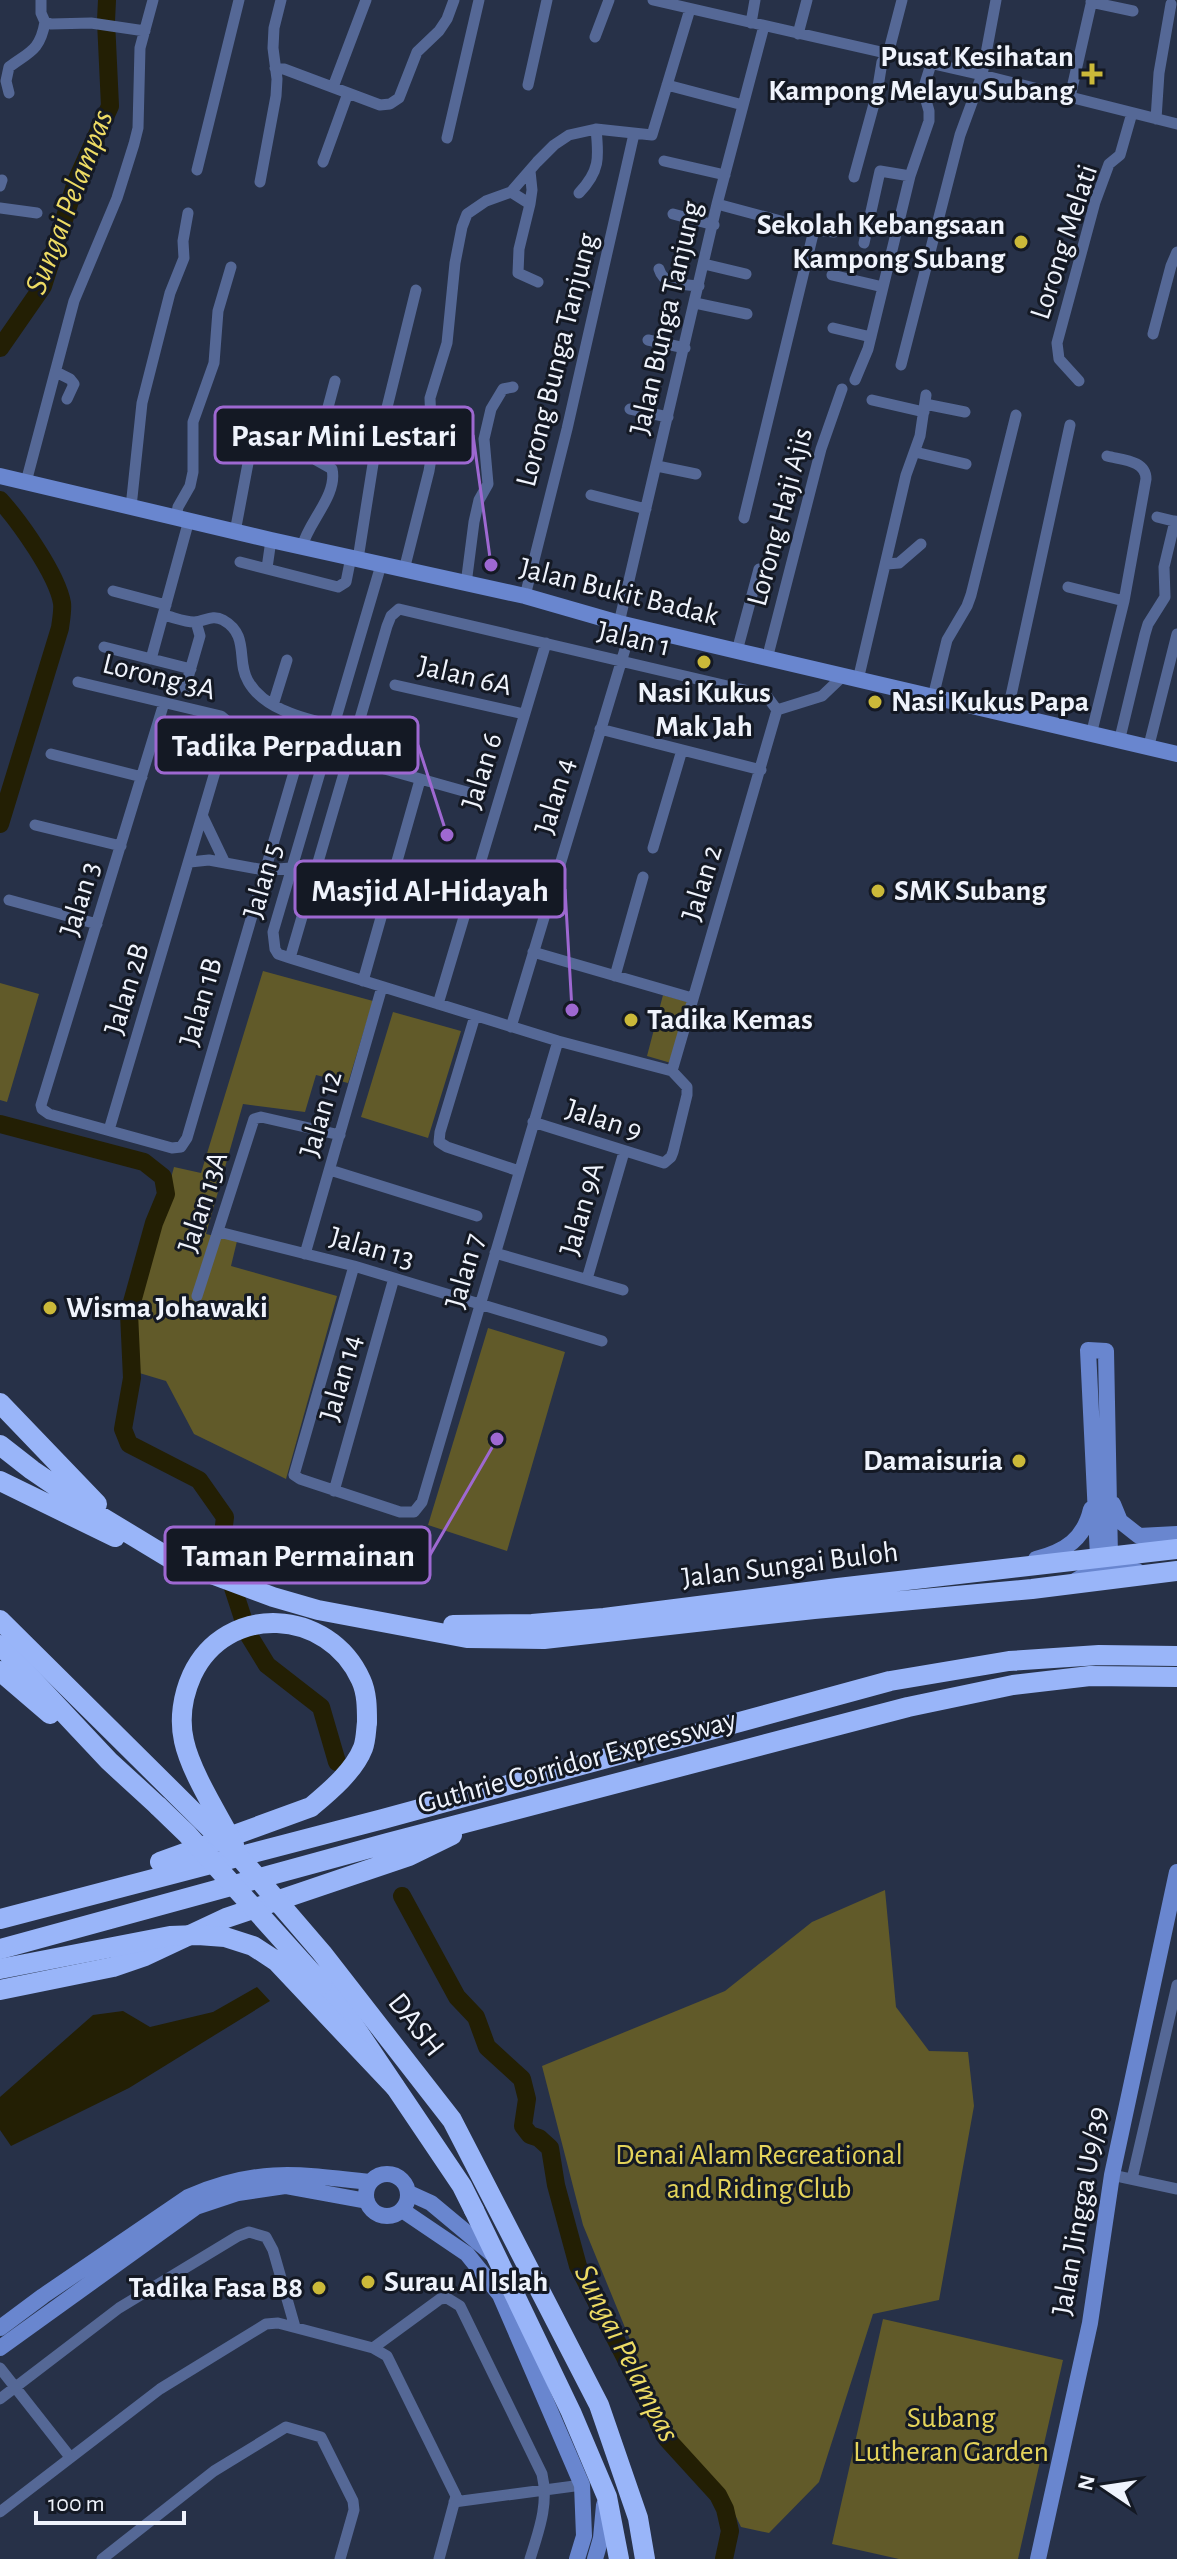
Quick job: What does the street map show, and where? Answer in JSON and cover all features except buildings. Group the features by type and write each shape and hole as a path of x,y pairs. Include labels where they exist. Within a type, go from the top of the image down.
{"highway":[{"path":"0,1403 120,1529"},
{"name":"Jalan Sungai Buloh","path":"0,1445 120,1529 184,1564 318,1610 467,1638 544,1639 1172,1572"},
{"path":"0,1481 96,1530 130,1544 149,1546"},
{"name":"Jalan Sungai Buloh","path":"409,1628 604,1618 1177,1549"},
{"name":"DASH","path":"0,1620 243,1861 322,1953 452,2120 599,2405 638,2518 645,2559"},
{"path":"160,1862 311,1807 330,1791 363,1747 367,1703 357,1673 338,1646 295,1624 272,1622 227,1634 209,1650 194,1670 185,1691 182,1719 184,1742 209,1798 243,1861"},
{"name":"DASH","path":"0,1645 109,1761 187,1834 338,2002 462,2186 571,2412 607,2497 619,2559"},
{"name":"Guthrie Corridor Expressway","path":"0,1919 890,1681 1009,1661 1099,1655 1177,1656"},
{"path":"0,1671 109,1761"},
{"name":"Guthrie Corridor Expressway","path":"0,1949 491,1815 908,1707 998,1688 1090,1676 1177,1677"},
{"path":"0,1990 113,1967 145,1956 226,1918 409,1856 491,1815"},
{"path":"0,1905 160,1862 286,1833 341,1828"},
{"path":"0,1969 170,1936 225,1937 253,1946 276,1961 395,2087"}],"street":[{"path":"9,93 6,81 9,67 28,55 38,44 45,22 41,0"},
{"path":"26,482 74,301 117,198 134,144 138,128 138,70 153,0"},
{"path":"197,170 239,0"},
{"path":"260,182 276,96 274,28 281,0"},
{"path":"333,87 366,0"},
{"path":"275,68 380,105 395,102 417,52 439,31 454,0"},
{"path":"447,138 479,0"},
{"path":"528,85 547,0"},
{"path":"595,37 609,0"},
{"path":"653,0 677,3 690,9 982,75 1177,124"},
{"path":"751,23 755,0"},
{"path":"798,34 807,0"},
{"path":"854,177 877,93 882,62 888,54 902,0"},
{"path":"901,365 960,135 982,75 996,0"},
{"path":"1070,97 1092,1 1133,11"},
{"path":"1156,119 1159,73 1171,4"},
{"path":"404,570 429,471 432,452 430,398 447,343 462,227 467,214 473,208 511,192 554,145 569,135 596,129 652,135 690,9"},
{"path":"45,22 91,23 145,31"},
{"name":"Jalan Bunga Tanjung","path":"626,624 646,509 717,204 764,26"},
{"path":"855,380 871,337 910,176 929,121 923,90 931,64"},
{"path":"667,85 743,105"},
{"path":"323,162 348,93"},
{"name":"Lorong Melati","path":"1079,381 1059,359 1057,343 1095,202 1109,164 1120,155 1132,113"},
{"path":"579,193 593,179 598,162 596,129"},
{"name":"Lorong Bunga Tanjung","path":"525,596 567,429 634,134"},
{"path":"664,161 725,175"},
{"path":"530,171 532,190 517,264 518,273 538,282"},
{"path":"864,243 880,171 910,176"},
{"path":"511,192 530,204"},
{"path":"717,204 814,230 834,232"},
{"path":"0,208 37,213"},
{"path":"131,507 142,403 170,293 184,258 183,241 188,213"},
{"path":"673,214 714,225"},
{"path":"744,518 814,230"},
{"path":"1153,334 1177,252"},
{"path":"704,264 746,274"},
{"path":"151,659 182,519 178,507 190,486 193,472 193,422 214,363 218,311 231,267"},
{"path":"659,269 666,281 699,286"},
{"path":"832,275 883,287"},
{"path":"240,562 338,587 346,582 416,290"},
{"path":"695,303 747,314"},
{"path":"833,328 871,337"},
{"path":"648,340 685,348"},
{"path":"56,372 74,384 67,399"},
{"path":"302,547 304,536 326,497 334,474 315,456 335,381"},
{"path":"466,584 474,522 479,500 488,484 484,439 491,409 503,389 513,387"},
{"name":"Lorong Haji Ajis","path":"767,659 821,449 842,389"},
{"path":"872,400 925,404 965,412"},
{"path":"777,710 822,696 850,678 887,564 925,404"},
{"path":"630,409 668,417"},
{"path":"933,697 947,640 971,595 1016,415"},
{"path":"235,532 256,421"},
{"path":"1007,714 1070,425"},
{"path":"915,452 966,464"},
{"path":"1091,735 1124,601 1146,472 1142,466 1107,456"},
{"path":"657,466 696,474"},
{"name":"Jalan Bukit Badak","path":"0,476 525,596 767,659 1177,754"},
{"path":"591,495 646,509"},
{"path":"1119,742 1148,624 1165,597 1164,567 1176,522 1157,517"},
{"path":"267,568 271,540"},
{"path":"887,564 899,563 921,544"},
{"name":"Jalan 5","path":"381,565 291,868 272,939 275,949 278,954 475,1016 672,1071"},
{"path":"737,651 759,569"},
{"path":"1068,587 1124,601"},
{"path":"113,591 196,622 208,617 223,620 235,630 242,645 243,672 257,694 273,705 306,719 334,726"},
{"name":"Jalan 1","path":"349,759 387,626 391,616 399,609 766,695 777,710"},
{"path":"185,688 200,632 196,622"},
{"name":"Jalan 4","path":"511,1027 621,660 626,624"},
{"path":"1148,749 1177,634"},
{"name":"Jalan 6","path":"438,1004 546,643"},
{"path":"104,647 191,669"},
{"path":"273,705 287,660"},
{"name":"Lorong 3A","path":"78,682 221,716 227,721"},
{"name":"Jalan 6A","path":"395,685 524,714"},
{"name":"Jalan 3","path":"109,1130 49,1114 42,1109 42,1101 164,703"},
{"name":"Jalan 2","path":"672,1071 777,710"},
{"name":"Jalan 2B","path":"109,1130 227,738 227,721"},
{"path":"600,729 761,770"},
{"name":"Jalan 1B","path":"109,1130 172,1148 181,1147 187,1138 304,738"},
{"path":"328,745 349,759 474,794"},
{"path":"653,848 682,750"},
{"path":"51,754 142,777"},
{"path":"290,958 349,759"},
{"path":"363,981 420,780"},
{"path":"203,817 225,863"},
{"path":"35,825 121,846"},
{"path":"190,862 209,860 264,870 291,868"},
{"path":"615,976 643,877"},
{"path":"9,900 97,924"},
{"path":"533,952 692,998"},
{"name":"Jalan 12","path":"305,1254 382,987"},
{"path":"475,1016 439,1142 519,1171"},
{"name":"Jalan 7","path":"334,1491 400,1512 414,1512 422,1502 558,1041"},
{"name":"Jalan 9","path":"533,1122 664,1163 671,1157 688,1091 686,1083 672,1071"},
{"name":"Jalan 13A","path":"197,1296 253,1122 259,1117 340,1135"},
{"name":"Jalan 9A","path":"587,1279 624,1152"},
{"path":"330,1170 477,1216"},
{"name":"Jalan 13","path":"219,1232 354,1266 602,1341"},
{"path":"495,1253 623,1290"},
{"path":"334,1491 300,1479 294,1471 354,1266"},
{"name":"Jalan 14","path":"334,1491 394,1278"},
{"path":"1067,1584 1087,1576 1104,1558 1102,1495 1106,1351 1088,1350 1102,1495 1120,1521 1139,1536 1177,1534"},
{"path":"980,1573 1065,1550 1078,1539 1102,1495"},
{"path":"1104,1558 1125,1571 1172,1572"},
{"name":"Jalan Jingga U9/39","path":"1038,2559 1090,2323 1112,2175 1177,1872"},
{"path":"1132,2179 1177,1985"},
{"path":"0,2328 188,2197 209,2188 255,2176 282,2173 370,2182"},
{"path":"391,2174 404,2181 409,2193 406,2205 389,2216 376,2213 367,2201 366,2191 370,2182 378,2175 391,2174"},
{"path":"1112,2175 1177,2189"},
{"path":"0,2348 196,2207 238,2193 285,2186 367,2201"},
{"path":"409,2193 431,2203 485,2246 508,2274 524,2301 602,2473 604,2503 601,2538 595,2559"},
{"path":"402,2210 467,2254 500,2295 582,2485 584,2536 577,2559"},
{"path":"0,2399 119,2308 249,2232 266,2237 273,2250 295,2327"},
{"path":"373,2348 440,2299 447,2298 460,2306 542,2474 546,2489 544,2511 530,2559"},
{"path":"0,2512 160,2389 266,2324 278,2323 373,2348 387,2356 456,2496 439,2559"},
{"path":"0,2368 70,2457"},
{"path":"102,2559 214,2471 286,2427 321,2437 353,2501 354,2510 340,2559"},
{"path":"454,2502 582,2485"}],"green space":[{"path":"263,971 373,1001 348,1083 316,1075 305,1112 243,1104 206,1234 237,1241 231,1266 337,1296 286,1479 194,1434 166,1381 136,1372 135,1311 174,1167 201,1173"},
{"path":"0,983 39,994 7,1102 0,1100"},
{"path":"663,995 688,1002 671,1063 647,1056"},
{"path":"393,1012 461,1031 428,1138 361,1117"},
{"path":"488,1328 565,1352 507,1551 428,1525"},
{"name":"Denai Alam Recreational and Riding Club","path":"885,1890 896,2007 929,2051 968,2052 974,2106 939,2300 873,2314 819,2482 769,2533 741,2527 722,2488 669,2435 583,2225 542,2066 725,1991 812,1922"},
{"name":"Subang Lutheran Garden","path":"883,2319 1063,2360 1018,2559 899,2559 832,2544"}],"shaded area":[{"path":"257,1987 270,2001 129,2088 11,2146 0,2130 0,2097 93,2015 123,2011 150,2027 213,2012"}],"waterway":[{"name":"Sungai Pelampas","path":"0,348 43,286 77,179 110,106 107,0"},
{"name":"Sungai Pelampas","path":"0,500 45,563 62,603 60,628 0,824"},
{"name":"Sungai Pelampas","path":"0,1124 144,1162 163,1177 166,1194 154,1223 129,1313 132,1378 123,1429 129,1444 199,1480 225,1517 221,1551 248,1634 267,1665 321,1707 337,1762"},
{"name":"Sungai Pelampas","path":"402,1896 457,1997 476,2017 487,2047 522,2079 527,2099 523,2126 530,2135 550,2148 556,2185 578,2266 667,2439 718,2495 725,2509 730,2531 724,2559"}],"place":[{"name":"Pusat Kesihatan Kampong Melayu Subang","path":"1092,74"},
{"name":"Sekolah Kebangsaan Kampong Subang","path":"1021,242"},
{"name":"Pasar Mini Lestari","path":"491,565"},
{"name":"Nasi Kukus Mak Jah","path":"704,662"},
{"name":"Nasi Kukus Papa","path":"875,702"},
{"name":"Tadika Perpaduan","path":"447,835"},
{"name":"SMK Subang","path":"878,891"},
{"name":"Masjid Al-Hidayah","path":"572,1010"},
{"name":"Tadika Kemas","path":"631,1020"},
{"name":"Wisma Johawaki","path":"50,1308"},
{"name":"Taman Permainan","path":"497,1439"},
{"name":"Damaisuria","path":"1019,1461"},
{"name":"Surau Al Islah","path":"368,2282"},
{"name":"Tadika Fasa B8","path":"319,2288"}]}
